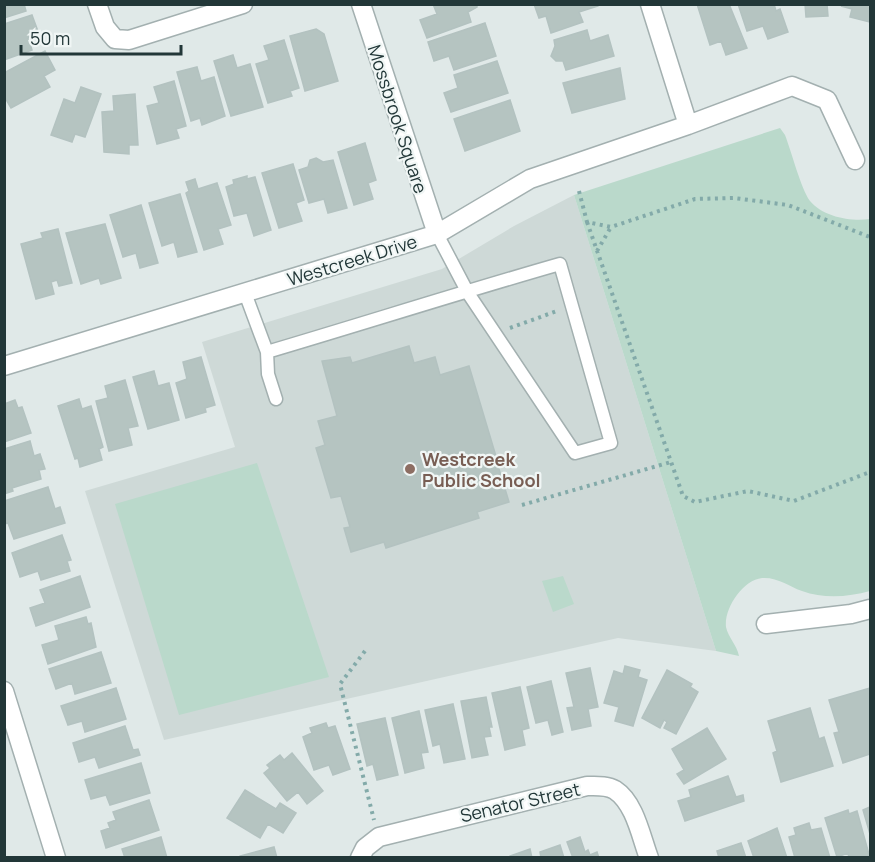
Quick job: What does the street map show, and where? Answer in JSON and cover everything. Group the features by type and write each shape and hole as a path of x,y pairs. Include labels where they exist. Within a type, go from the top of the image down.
{"street":[{"path":"97,4 105,27 115,39 129,40 243,4"},
{"name":"Mossbrook Square","path":"361,4 437,234"},
{"path":"650,4 688,125"},
{"name":"Westcreek Drive","path":"4,366 437,234 530,179 688,125 792,86 827,100 855,160"},
{"path":"766,624 851,614 870,609"},
{"path":"4,691 56,858"},
{"name":"Senator Street","path":"379,837 554,792 587,786 604,786 614,789 628,805 649,858"},
{"path":"360,858 365,848 379,837"}],"lane":[{"path":"267,352 468,293 487,285 560,264 611,443 575,453 468,293 437,234"},
{"path":"244,293 267,352 268,374 276,399"}],"path":[{"path":"579,191 587,222 683,496 695,502 748,490 794,501 870,472"},
{"path":"587,222 611,226 695,199 734,198 788,205 870,237"},
{"path":"597,250 611,226"},
{"path":"494,333 572,306"},
{"path":"522,505 671,462"},
{"path":"365,651 340,684 366,797 379,837"}],"shaded area":[{"name":"Westcreek Public School","path":"574,195 716,651 618,638 164,740 85,491 235,447 202,342 442,269 514,226"}],"green space":[{"path":"780,128 785,135 810,201 830,215 855,220 870,219 870,591 845,596 827,596 810,594 773,579 755,580 736,596 726,620 727,631 739,656 716,651 574,195"},
{"path":"257,463 329,677 179,715 115,504"},
{"path":"563,576 574,604 553,612 542,581"}],"building":[{"path":"4,4 24,4 26,11 4,18"},
{"path":"433,4 477,4 477,7 468,12 471,22 427,38 420,20 437,14"},
{"path":"534,4 598,4 598,6 579,12 583,22 551,33 546,16 539,18"},
{"path":"697,4 729,4 747,48 726,55 721,41 710,45"},
{"path":"738,4 774,4 776,11 780,9 788,32 768,39 763,26 747,31"},
{"path":"805,4 827,4 828,16 806,17"},
{"path":"870,4 870,22 850,17 852,9 841,6"},
{"path":"32,15 39,34 28,38 32,50 4,60 4,24"},
{"path":"485,23 496,56 454,70 449,56 434,61 428,42"},
{"path":"316,29 324,34 338,81 305,91 290,36"},
{"path":"587,30 590,41 608,35 614,56 566,70 563,61 556,61 551,56 555,46 554,40"},
{"path":"284,40 299,88 290,91 292,96 268,103 256,64 269,60 264,46"},
{"path":"45,51 55,70 44,76 50,87 11,108 4,96 4,73"},
{"path":"233,55 237,68 250,64 263,107 231,116 214,61"},
{"path":"497,61 508,93 451,112 444,93 458,88 454,75"},
{"path":"197,67 201,81 214,77 225,116 202,125 200,118 191,121 177,72"},
{"path":"620,68 625,99 572,113 563,83"},
{"path":"174,81 186,126 176,129 179,138 157,144 147,106 159,103 154,87"},
{"path":"81,87 101,94 85,137 75,134 72,142 51,135 64,99 75,103"},
{"path":"135,94 138,145 129,145 129,154 104,152 102,112 114,111 113,96"},
{"path":"510,100 520,131 465,151 454,119"},
{"path":"365,143 376,180 368,183 373,199 354,205 338,152"},
{"path":"316,158 323,162 333,160 347,208 328,213 324,199 309,203 299,170 308,167 310,160"},
{"path":"293,164 304,200 296,203 302,221 279,228 262,173"},
{"path":"247,176 247,179 255,177 271,230 254,236 247,213 234,216 226,187 234,184 233,180"},
{"path":"195,179 198,189 217,183 231,225 218,229 223,244 204,250 186,193 189,191 186,182"},
{"path":"180,194 197,252 178,257 174,242 162,246 149,203"},
{"path":"141,205 158,263 140,268 136,253 123,257 110,215"},
{"path":"105,224 121,278 101,284 99,278 81,284 66,233"},
{"path":"58,229 72,283 59,286 57,280 51,282 54,294 36,299 21,244 43,238 41,233"},
{"path":"409,346 414,363 435,357 440,375 469,366 498,463 495,464 496,469 499,469 509,502 477,512 479,518 386,548 384,542 351,552 344,528 350,527 341,496 331,498 316,448 325,445 318,421 337,416 322,361 350,357 352,363"},
{"path":"201,357 215,405 205,408 206,412 186,418 176,383 187,379 183,362"},
{"path":"154,371 158,386 169,383 179,420 148,429 133,377"},
{"path":"125,380 138,426 128,428 132,445 109,451 96,401 108,398 105,386"},
{"path":"79,399 82,409 91,406 103,447 99,449 102,460 80,467 78,458 75,459 58,406"},
{"path":"15,400 18,408 22,407 31,433 4,442 4,404"},
{"path":"30,441 34,456 40,454 45,469 39,470 41,479 12,488 13,491 4,494 4,449"},
{"path":"48,487 55,509 60,507 65,523 14,539 8,523 4,524 4,501"},
{"path":"62,535 71,560 67,561 70,571 41,580 38,571 20,577 12,553"},
{"path":"80,576 90,607 36,626 30,608 45,603 40,590"},
{"path":"86,617 88,624 91,623 96,647 48,664 42,645 59,640 55,626"},
{"path":"101,652 111,683 75,694 72,683 56,689 49,669"},
{"path":"625,666 640,670 638,677 647,680 633,726 615,721 619,707 604,703 614,671 623,674"},
{"path":"590,668 598,707 588,709 591,726 572,730 567,708 574,707 566,673"},
{"path":"667,670 692,684 690,687 698,692 676,734 664,728 667,722 664,720 660,728 642,718"},
{"path":"551,681 563,732 552,735 548,720 536,723 527,687"},
{"path":"520,687 529,728 522,730 525,745 505,750 492,693"},
{"path":"116,688 126,719 85,732 82,721 68,725 61,706"},
{"path":"870,688 870,754 843,763 834,733 839,732 829,700"},
{"path":"486,697 492,727 489,727 491,736 484,737 488,755 472,758 461,701"},
{"path":"453,704 465,759 444,763 440,744 433,746 425,710"},
{"path":"810,708 819,739 824,737 833,766 781,782 773,753 777,751 768,721"},
{"path":"419,711 428,752 421,753 424,768 405,773 392,718"},
{"path":"385,718 398,775 377,780 373,764 367,766 357,724"},
{"path":"326,723 328,728 335,726 350,769 333,775 329,765 314,770 303,737 312,733 310,728"},
{"path":"125,726 133,750 138,749 140,755 99,768 95,757 79,762 73,743"},
{"path":"707,728 726,759 684,784 677,774 684,770 672,749"},
{"path":"292,753 323,791 307,804 298,792 287,801 264,773 270,768 267,765 280,755 284,760"},
{"path":"141,763 150,793 110,805 106,795 91,799 85,780"},
{"path":"728,776 736,797 743,795 744,801 685,821 678,801 691,797 689,790"},
{"path":"245,790 276,809 280,803 296,813 283,833 268,824 260,838 227,818"},
{"path":"149,800 159,830 106,848 101,831 110,828 108,823 116,820 113,812"},
{"path":"870,807 870,834 863,810"},
{"path":"848,810 849,814 857,811 870,858 849,858 848,853 837,857 825,818"},
{"path":"809,823 811,830 821,828 830,858 795,858 789,837 796,835 794,828"},
{"path":"777,828 787,858 754,858 748,841"},
{"path":"161,837 167,858 125,858 122,849"},
{"path":"580,837 585,852 588,850 590,855 597,852 599,858 573,858 567,842"},
{"path":"741,843 746,858 719,858 717,851"},
{"path":"560,845 564,858 541,858 540,852"},
{"path":"274,847 277,858 240,858 240,856"},
{"path":"530,849 532,858 510,858 510,856"}],"place":[{"name":"Westcreek Public School","path":"410,469"}]}
